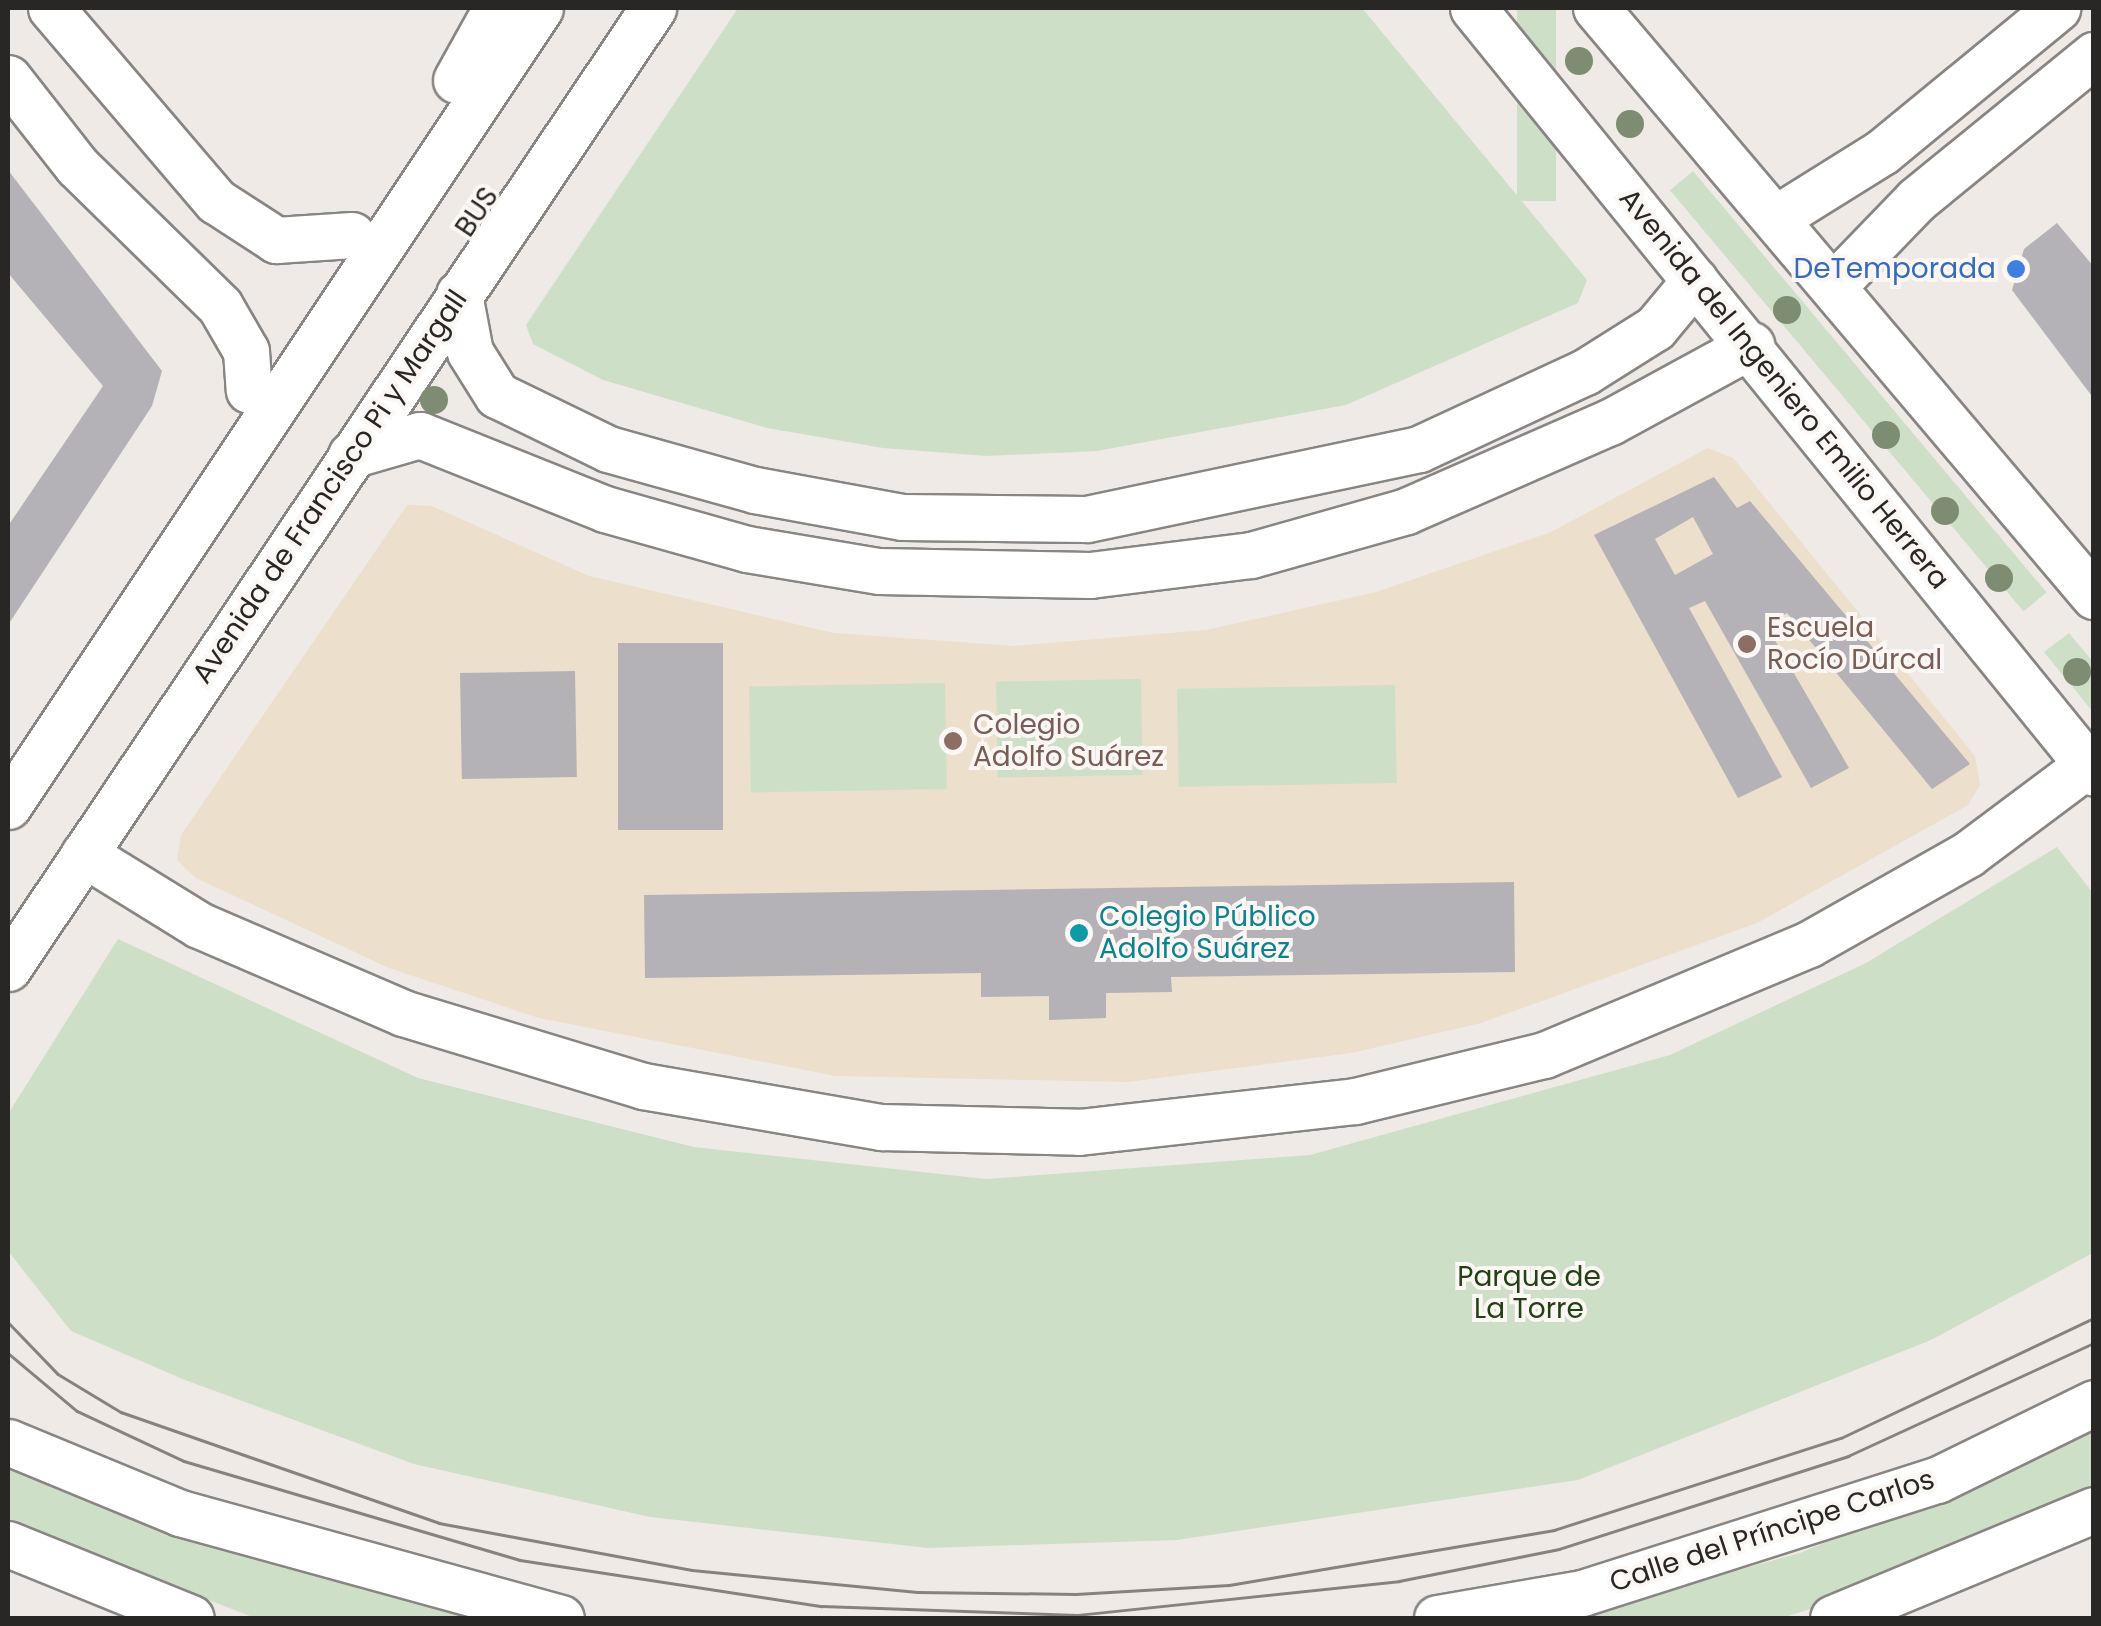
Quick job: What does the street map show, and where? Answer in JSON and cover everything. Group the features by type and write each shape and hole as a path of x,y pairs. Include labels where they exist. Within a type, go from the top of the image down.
{"street":[{"path":"51,8 216,201 276,240 352,235"},
{"path":"8,753 352,235 496,8"},
{"path":"8,806 540,8"},
{"name":"BUS","path":"8,916 614,8"},
{"name":"Avenida de Francisco Pi y Margall","path":"8,968 653,8"},
{"name":"Avenida del Ingeniero Emilio Herrera","path":"1472,8 1751,346 2090,769"},
{"path":"1596,8 1835,284 2094,596"},
{"path":"1776,218 1882,152 2057,8"},
{"path":"1835,284 1916,200 2094,55"},
{"path":"8,78 78,166 220,306 246,351 249,390"},
{"path":"459,294 470,352 497,394 608,449 755,490 902,517 1086,519 1419,450 1585,372 1656,328 1696,280"},
{"path":"351,455 420,435 605,509 747,549 879,571 1090,575 1251,555 1406,512 1610,422 1751,346"},
{"path":"84,854 199,925 369,999 643,1086 882,1127 1079,1132 1355,1101 1544,1056 1809,944 1968,854 2090,769"},
{"name":"Calle del Príncipe Carlos","path":"1437,1618 1582,1593 1936,1480 2094,1403"},
{"path":"8,1442 180,1513 561,1618"},
{"path":"1833,1618 1931,1602 2094,1510"},
{"path":"8,1544 128,1608 191,1618"}],"shaded area":[{"name":"Colegio Adolfo Suárez","path":"1708,448 1733,458 1975,756 1980,785 1968,805 1757,923 1481,1023 1351,1053 1128,1082 836,1076 539,1018 389,968 196,878 177,860 181,835 407,505 432,506 589,576 834,633 1014,646 1206,630 1376,592 1551,532"}],"green space":[{"path":"738,8 1362,8 1587,280 1578,303 1346,405 1097,451 987,456 883,448 767,428 603,380 533,344 526,325"},
{"path":"1517,8 1556,8 1556,201 1517,201"},
{"path":"1693,171 2047,592 2024,612 1670,190"},
{"path":"2069,633 2093,662 2093,712 2044,652"},
{"path":"1141,679 1143,775 998,778 996,682"},
{"path":"945,683 947,789 751,792 749,686"},
{"path":"1395,685 1397,783 1179,787 1177,689"},
{"name":"Parque de La Torre","path":"2057,847 2093,893 2093,1253 1931,1340 1578,1480 1177,1540 928,1548 650,1517 414,1464 185,1380 71,1331 8,1251 8,1114 118,939 418,1078 694,1147 986,1179 1310,1155 1670,1055 1866,963"},
{"path":"2093,1429 2093,1492 1866,1591 1782,1618 1566,1618 1800,1553"},
{"path":"8,1459 182,1536 471,1618 255,1618 8,1522"}],"building":[{"path":"8,170 162,371 152,406 8,625 8,526 103,386 8,273"},
{"path":"2057,223 2094,267 2094,399 2012,290 2024,249"},
{"path":"1714,477 1737,508 1750,501 1970,764 1932,789 1787,613 1766,625 1849,768 1811,788 1705,601 1689,608 1782,777 1738,798 1594,535","holes":["1693,517 1713,554 1675,575 1655,539"]},
{"path":"618,643 723,643 723,830 618,830"},
{"path":"575,671 577,777 462,779 460,673"},
{"name":"Colegio Público Adolfo Suárez","path":"1514,882 1515,972 1171,977 1172,992 1106,993 1106,1018 1049,1020 1049,996 981,997 981,973 645,978 644,895"}],"tram line":[{"path":"8,1322 58,1374 121,1412 439,1523 692,1570 917,1592 1076,1594 1229,1585 1554,1530 1841,1438 2090,1320"},
{"path":"8,1353 77,1411 184,1461 520,1560 822,1606 1077,1615 1399,1581 1559,1549 1848,1456 2094,1343"}],"place":[{"name":"DeTemporada","path":"2016,269"},
{"name":"Escuela Rocío Dúrcal","path":"1747,644"},
{"name":"Colegio Adolfo Suárez","path":"953,741"},
{"name":"Colegio Público Adolfo Suárez","path":"1079,933"}]}
